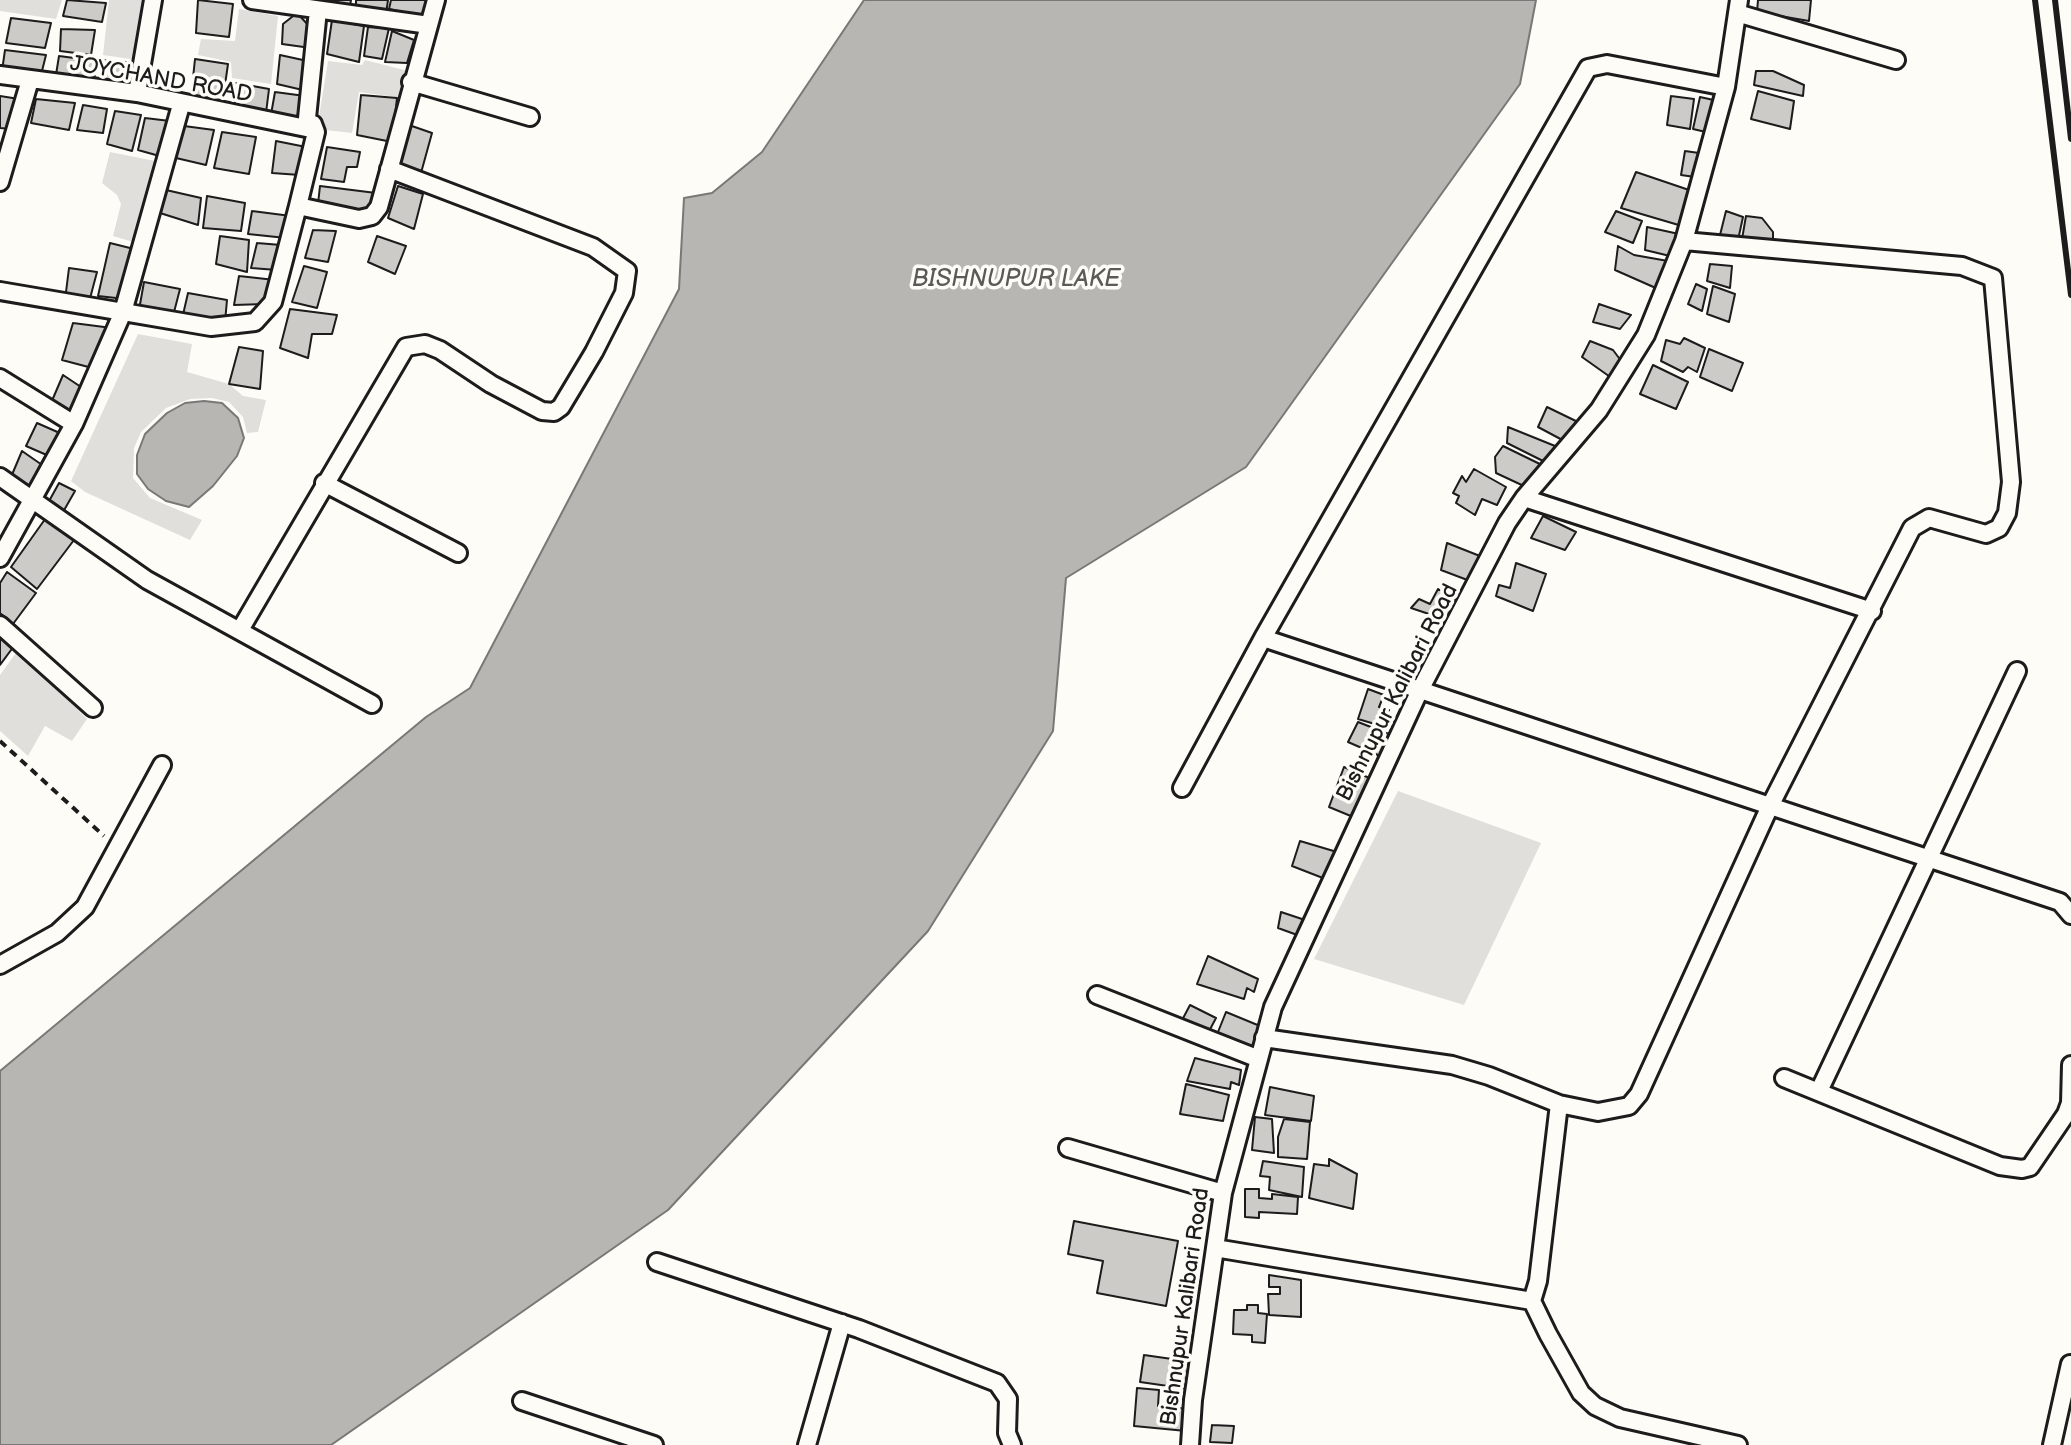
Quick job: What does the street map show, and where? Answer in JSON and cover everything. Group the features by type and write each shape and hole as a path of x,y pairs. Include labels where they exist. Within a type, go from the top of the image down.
{"street":[{"path":"137,93 153,0"},
{"path":"252,0 429,25"},
{"path":"298,206 359,219 372,216 379,207 436,0"},
{"path":"0,291 211,327 255,322 273,302 316,132 310,126 308,6"},
{"path":"1738,6 1896,60"},
{"name":"Bishnupur Kalibari Road","path":"1190,1445 1193,1400 1223,1193 1264,1038 1285,975 1419,692 1524,498 1599,410 1646,335 1684,241 1726,87 1738,6"},
{"path":"1182,788 1263,638 1588,68 1607,64 1726,87"},
{"name":"JOYCHAND ROAD","path":"0,75 137,93 181,105 310,126"},
{"path":"0,182 30,80"},
{"path":"411,82 530,117"},
{"path":"0,558 74,424 123,312 181,105"},
{"path":"240,630 400,353 414,343 440,350 491,384 542,411 554,412 561,407 594,352 627,280 627,271 622,264 593,247 389,169"},
{"path":"1264,1038 1452,1065 1559,1104 1598,1112 1616,1111 1629,1106 1639,1094 1770,806 1912,528 1929,518 1992,534 2007,513 2011,482 1993,278 1962,266 1684,241"},
{"path":"0,378 74,424"},
{"path":"0,477 147,580 372,704"},
{"path":"324,483 458,553"},
{"path":"1524,498 1872,611"},
{"path":"0,625 93,708"},
{"path":"1263,638 2060,902 2071,915"},
{"path":"1819,1091 2017,671"},
{"path":"0,965 72,922 96,893 162,765"},
{"path":"1097,995 1259,1059"},
{"path":"1784,1078 2000,1166 2022,1169 2030,1167 2066,1114 2070,1103 2071,1065"},
{"path":"1559,1104 1538,1281 1532,1301 1581,1393 1595,1406 1620,1418 1738,1445"},
{"path":"1068,1148 1223,1193"},
{"path":"1215,1248 1532,1301"},
{"path":"657,1262 842,1323 1002,1385 1009,1409 1007,1433 1012,1445"},
{"path":"807,1445 842,1323"},
{"path":"2052,1445 2070,1364"},
{"path":"522,1401 654,1445"}],"path":[{"path":"0,741 120,848"}],"shaded area":[{"path":"0,0 62,0 56,19 0,11"},
{"path":"109,0 150,0 144,61 103,55"},
{"path":"239,9 278,16 271,84 232,78 231,62 198,55 201,39 235,41"},
{"path":"365,60 416,73 411,99 359,92 352,133 317,129 328,61 362,65"},
{"path":"110,152 160,162 140,244 113,236 121,204 117,195 102,183"},
{"path":"138,334 192,344 187,372 229,384 243,396 266,400 258,432 247,433 243,417 229,402 212,398 190,399 166,408 141,432 134,448 133,478 150,498 202,520 190,540 85,492 71,481"},
{"path":"18,650 87,719 72,741 45,726 28,756 0,731 0,675"},
{"path":"1398,791 1541,843 1464,1005 1314,959"}],"water":[{"name":"BISHNUPUR LAKE","path":"864,0 1536,0 1520,84 1246,467 1066,578 1053,731 928,931 668,1210 331,1445 0,1445 0,1071 426,717 470,688 679,289 684,198 712,193 762,152"},
{"path":"185,403 222,403 238,418 244,438 237,456 213,486 189,507 166,501 148,489 137,474 137,455 145,434 167,413"}],"building":[{"path":"67,0 106,3 102,22 63,16"},
{"path":"198,0 233,4 229,37 196,33"},
{"path":"321,0 351,0 349,11 321,5"},
{"path":"356,0 388,0 386,14 356,8"},
{"path":"391,0 429,1 422,16 389,9"},
{"path":"1758,0 1811,0 1809,21 1757,12"},
{"path":"297,13 310,27 311,48 282,44 283,24"},
{"path":"11,18 51,23 45,48 6,43"},
{"path":"332,20 364,26 359,62 327,54"},
{"path":"368,27 389,28 382,59 364,56"},
{"path":"61,29 95,30 91,55 60,51"},
{"path":"392,31 414,40 407,63 385,62"},
{"path":"5,50 46,55 40,79 2,71"},
{"path":"280,55 312,62 307,91 277,84"},
{"path":"59,56 97,61 93,86 55,81"},
{"path":"195,59 228,64 222,106 191,97"},
{"path":"101,60 136,63 132,86 102,83"},
{"path":"1756,71 1773,71 1804,85 1803,96 1754,85"},
{"path":"236,83 269,89 266,113 233,108"},
{"path":"1758,91 1794,101 1790,129 1751,119"},
{"path":"275,92 305,96 301,124 270,120"},
{"path":"361,95 397,98 392,142 357,135"},
{"path":"0,96 19,99 11,129 0,128"},
{"path":"1671,96 1694,99 1690,129 1667,125"},
{"path":"1700,97 1718,101 1710,133 1693,129"},
{"path":"36,99 75,103 69,130 31,123"},
{"path":"83,105 107,109 103,133 77,130"},
{"path":"115,111 141,115 132,151 107,144"},
{"path":"145,118 170,121 163,157 138,150"},
{"path":"409,125 432,133 421,173 398,167"},
{"path":"184,126 214,130 206,165 176,158"},
{"path":"222,132 256,137 249,174 214,168"},
{"path":"276,141 306,147 300,175 272,173"},
{"path":"327,147 360,152 357,167 347,167 344,182 321,179"},
{"path":"1685,151 1699,153 1695,177 1681,175"},
{"path":"1636,172 1692,191 1682,226 1621,208"},
{"path":"320,186 376,193 367,215 318,204"},
{"path":"398,186 423,194 414,229 388,218"},
{"path":"166,190 201,198 198,225 160,213"},
{"path":"207,196 245,203 241,231 203,228"},
{"path":"252,211 291,216 286,238 248,234"},
{"path":"1616,211 1642,221 1633,243 1605,232"},
{"path":"1726,211 1743,217 1738,240 1720,235"},
{"path":"1746,216 1762,218 1773,232 1773,244 1742,239"},
{"path":"1647,227 1679,234 1670,256 1645,250"},
{"path":"313,230 336,231 328,262 305,258"},
{"path":"220,236 249,240 247,272 216,264"},
{"path":"377,236 406,246 395,274 368,262"},
{"path":"110,243 134,249 125,299 98,296"},
{"path":"257,243 281,245 277,270 251,268"},
{"path":"1618,246 1634,255 1668,261 1658,289 1615,270"},
{"path":"1710,264 1732,266 1730,288 1707,281"},
{"path":"304,266 327,272 317,308 292,302"},
{"path":"69,268 97,272 88,306 65,300"},
{"path":"239,276 275,280 265,304 234,305"},
{"path":"144,282 180,289 173,316 139,310"},
{"path":"1696,284 1707,289 1702,311 1688,304"},
{"path":"1713,286 1735,294 1729,322 1707,314"},
{"path":"188,293 227,300 225,322 182,319"},
{"path":"1599,304 1631,315 1620,329 1593,322"},
{"path":"290,309 337,315 332,334 312,334 308,358 280,348"},
{"path":"73,323 112,328 96,369 62,360"},
{"path":"1684,338 1705,348 1697,372 1688,367 1683,372 1661,361 1666,340 1680,344"},
{"path":"1590,341 1613,350 1622,362 1613,379 1582,357"},
{"path":"239,347 263,351 260,389 229,384"},
{"path":"1709,349 1743,363 1732,391 1700,377"},
{"path":"1653,365 1688,382 1676,409 1640,394"},
{"path":"63,375 84,389 74,412 51,403"},
{"path":"1547,407 1580,423 1568,443 1538,427"},
{"path":"37,423 62,434 49,456 26,446"},
{"path":"1508,427 1560,448 1549,464 1507,443"},
{"path":"1503,446 1546,467 1526,487 1496,473 1495,457"},
{"path":"22,451 45,467 31,488 11,477"},
{"path":"1474,469 1506,487 1497,505 1482,499 1475,515 1456,503 1459,496 1453,493 1462,476 1466,482"},
{"path":"59,483 75,491 63,512 48,503"},
{"path":"48,515 77,536 37,589 11,567"},
{"path":"1543,516 1576,532 1565,550 1531,538"},
{"path":"1447,543 1485,558 1470,581 1441,570"},
{"path":"1516,563 1546,574 1533,611 1496,596 1499,585 1510,588"},
{"path":"7,572 36,593 13,624 0,613 0,583"},
{"path":"1438,589 1463,604 1450,621 1411,608 1419,599 1430,604"},
{"path":"0,629 17,642 0,665"},
{"path":"1368,689 1384,695 1379,707 1389,710 1385,727 1358,719"},
{"path":"1358,722 1394,736 1387,759 1348,742"},
{"path":"1344,767 1374,780 1358,819 1329,807"},
{"path":"1300,841 1337,852 1328,880 1292,866"},
{"path":"1281,912 1305,920 1300,936 1278,928"},
{"path":"1208,956 1258,979 1254,992 1247,988 1244,999 1197,984"},
{"path":"1190,1005 1216,1018 1206,1037 1180,1024"},
{"path":"1226,1012 1260,1026 1251,1051 1216,1037"},
{"path":"1195,1058 1241,1070 1239,1085 1231,1082 1230,1089 1187,1081"},
{"path":"1186,1084 1229,1095 1223,1121 1180,1114"},
{"path":"1270,1087 1314,1096 1311,1121 1265,1115"},
{"path":"1255,1117 1272,1119 1274,1153 1252,1150"},
{"path":"1284,1119 1310,1122 1307,1159 1278,1157 1278,1137"},
{"path":"1329,1159 1357,1174 1353,1209 1309,1198 1314,1164 1329,1166"},
{"path":"1263,1161 1304,1167 1302,1197 1269,1190 1270,1177 1260,1176"},
{"path":"1245,1189 1259,1189 1259,1198 1272,1199 1272,1194 1298,1197 1297,1214 1259,1212 1259,1218 1245,1217"},
{"path":"1074,1221 1178,1241 1166,1306 1097,1293 1103,1261 1068,1254"},
{"path":"1269,1275 1301,1280 1301,1317 1269,1315 1268,1294 1280,1294 1280,1287 1269,1287"},
{"path":"1247,1305 1258,1305 1258,1313 1267,1314 1265,1343 1252,1342 1252,1335 1233,1334 1234,1310 1247,1310"},
{"path":"1144,1355 1193,1362 1189,1389 1140,1382"},
{"path":"1137,1388 1159,1390 1158,1406 1188,1409 1186,1431 1134,1426"},
{"path":"1212,1425 1234,1426 1232,1443 1210,1442"}],"railway":[{"path":"2035,0 2071,295"},
{"path":"2055,0 2071,139"}]}
